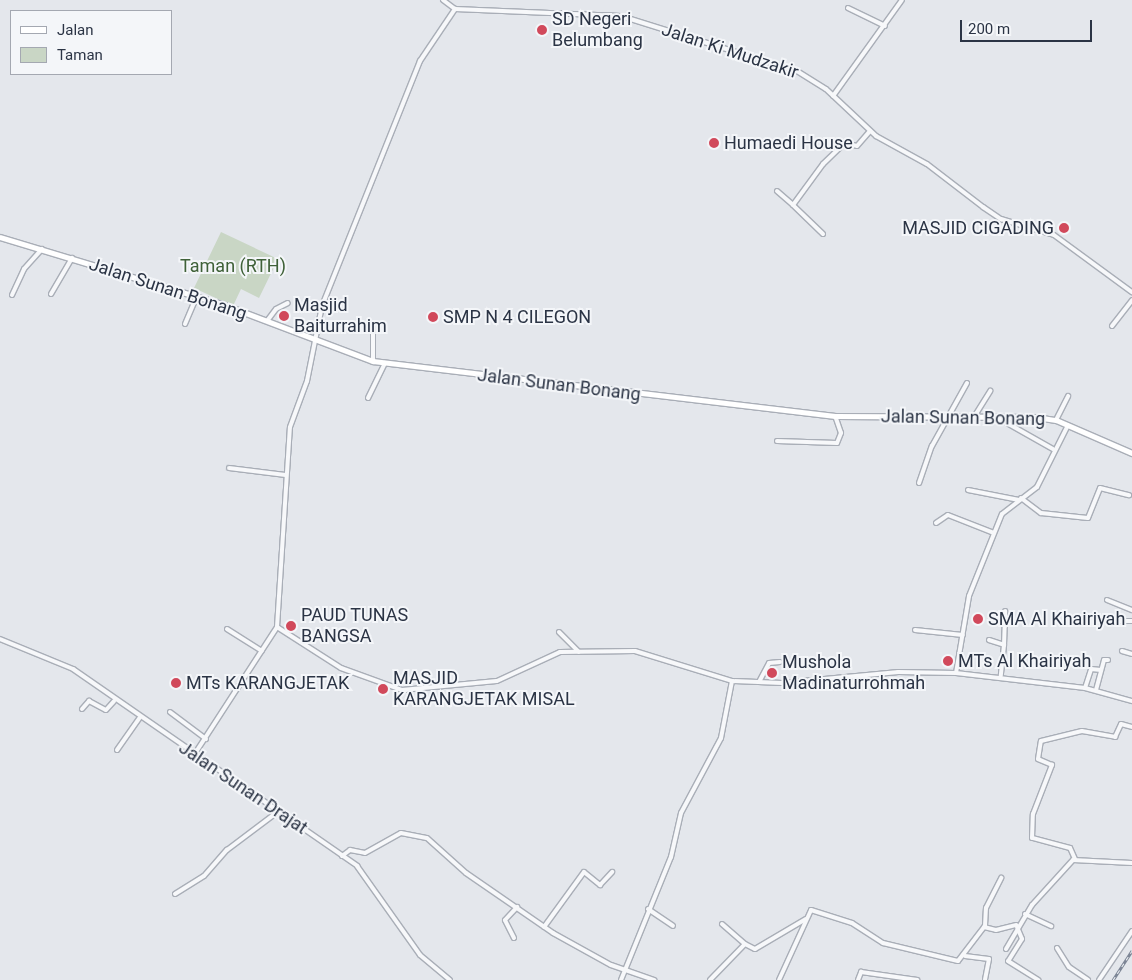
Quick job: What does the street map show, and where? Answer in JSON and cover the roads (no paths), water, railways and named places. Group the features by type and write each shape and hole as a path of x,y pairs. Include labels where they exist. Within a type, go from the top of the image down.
{"street":[{"path":"194,755 277,627 290,426 307,382 315,340 333,275 372,172 420,61 455,9 443,0"},
{"path":"833,96 902,0"},
{"path":"848,8 885,26"},
{"name":"Jalan Ki Mudzakir","path":"455,9 621,16 787,67 833,96 870,131 927,164 1001,218 1054,234 1132,292"},
{"path":"794,205 828,159 846,143 857,146 870,131"},
{"path":"777,191 823,234"},
{"name":"Jalan Sunan Bonang","path":"0,237 42,248 197,296 315,340 385,363 835,416 1056,420 1132,453"},
{"path":"12,295 24,269 42,248"},
{"path":"51,294 72,258"},
{"path":"185,324 197,296"},
{"path":"1112,326 1132,300"},
{"path":"267,321 276,309 288,303"},
{"path":"372,360 373,328"},
{"path":"368,398 385,363"},
{"path":"919,483 967,384"},
{"path":"973,418 990,391"},
{"path":"1056,420 1068,396"},
{"path":"777,441 837,443 841,433 835,416"},
{"path":"998,418 1054,450"},
{"path":"956,673 969,596 994,533 1005,510 1041,482 1054,450 1068,425"},
{"path":"229,468 286,475"},
{"path":"968,490 1020,499 1041,513 1088,518 1100,488 1129,495"},
{"path":"936,523 948,515 994,533"},
{"path":"1107,600 1132,610"},
{"path":"1001,676 1005,611"},
{"path":"1102,621 1132,621"},
{"path":"277,627 341,668 402,690 497,681 541,659 579,652 635,651 732,681 759,682 898,672 956,673 1001,676 1085,688 1132,701"},
{"path":"228,629 262,650"},
{"path":"915,630 963,636"},
{"path":"559,632 579,652"},
{"name":"Jalan Sunan Drajat","path":"0,639 73,669 114,701 342,856 366,875 420,955 450,980"},
{"path":"989,640 1004,645"},
{"path":"1122,651 1132,654"},
{"path":"1096,690 1104,660 1108,660"},
{"path":"759,682 769,663 780,662"},
{"path":"1085,688 1091,669 1101,670"},
{"path":"621,980 670,857 681,813 721,738 732,681"},
{"path":"82,709 89,701 106,710 114,701"},
{"path":"170,712 206,739"},
{"path":"117,750 139,718"},
{"path":"1075,859 1070,848 1032,838 1033,814 1052,764 1038,759 1040,740 1082,731 1115,736 1121,724 1132,727"},
{"path":"175,894 204,876 227,850 278,811"},
{"path":"342,856 350,850 365,853 401,833 416,834 437,844 466,873 544,927 625,970 654,980"},
{"path":"1075,859 1132,863"},
{"path":"1006,949 1025,914 1075,859"},
{"path":"544,927 584,872 600,885 612,872"},
{"path":"779,980 811,910 852,923 883,943 958,961 965,956 985,926 986,908 1001,878"},
{"path":"514,938 505,920 517,908"},
{"path":"648,909 673,926"},
{"path":"1025,914 1051,926"},
{"path":"722,924 745,944 755,949 806,919"},
{"path":"985,926 996,930 1017,926"},
{"path":"1017,926 1022,939 1008,960 1039,980"},
{"path":"1099,980 1132,930"},
{"path":"710,980 745,944"},
{"path":"1057,948 1069,967 1088,980"},
{"path":"965,956 989,959 986,980"},
{"path":"858,980 861,972 917,980"}],"railway":[{"path":"1113,980 1132,951"}],"place":[{"name":"SD Negeri Belumbang","path":"542,30"},
{"name":"Humaedi House","path":"714,143"},
{"name":"MASJID CIGADING","path":"1064,228"},
{"name":"Masjid Baiturrahim","path":"284,316"},
{"name":"SMP N 4 CILEGON","path":"433,317"},
{"name":"SMA Al Khairiyah","path":"978,619"},
{"name":"PAUD TUNAS BANGSA","path":"291,626"},
{"name":"MTs Al Khairiyah","path":"948,661"},
{"name":"Mushola Madinaturrohmah","path":"772,673"},
{"name":"MTs KARANGJETAK","path":"176,683"},
{"name":"MASJID KARANGJETAK MISAL","path":"383,689"}],"park label":[{"name":"Taman (RTH)","path":"233,266"}]}
